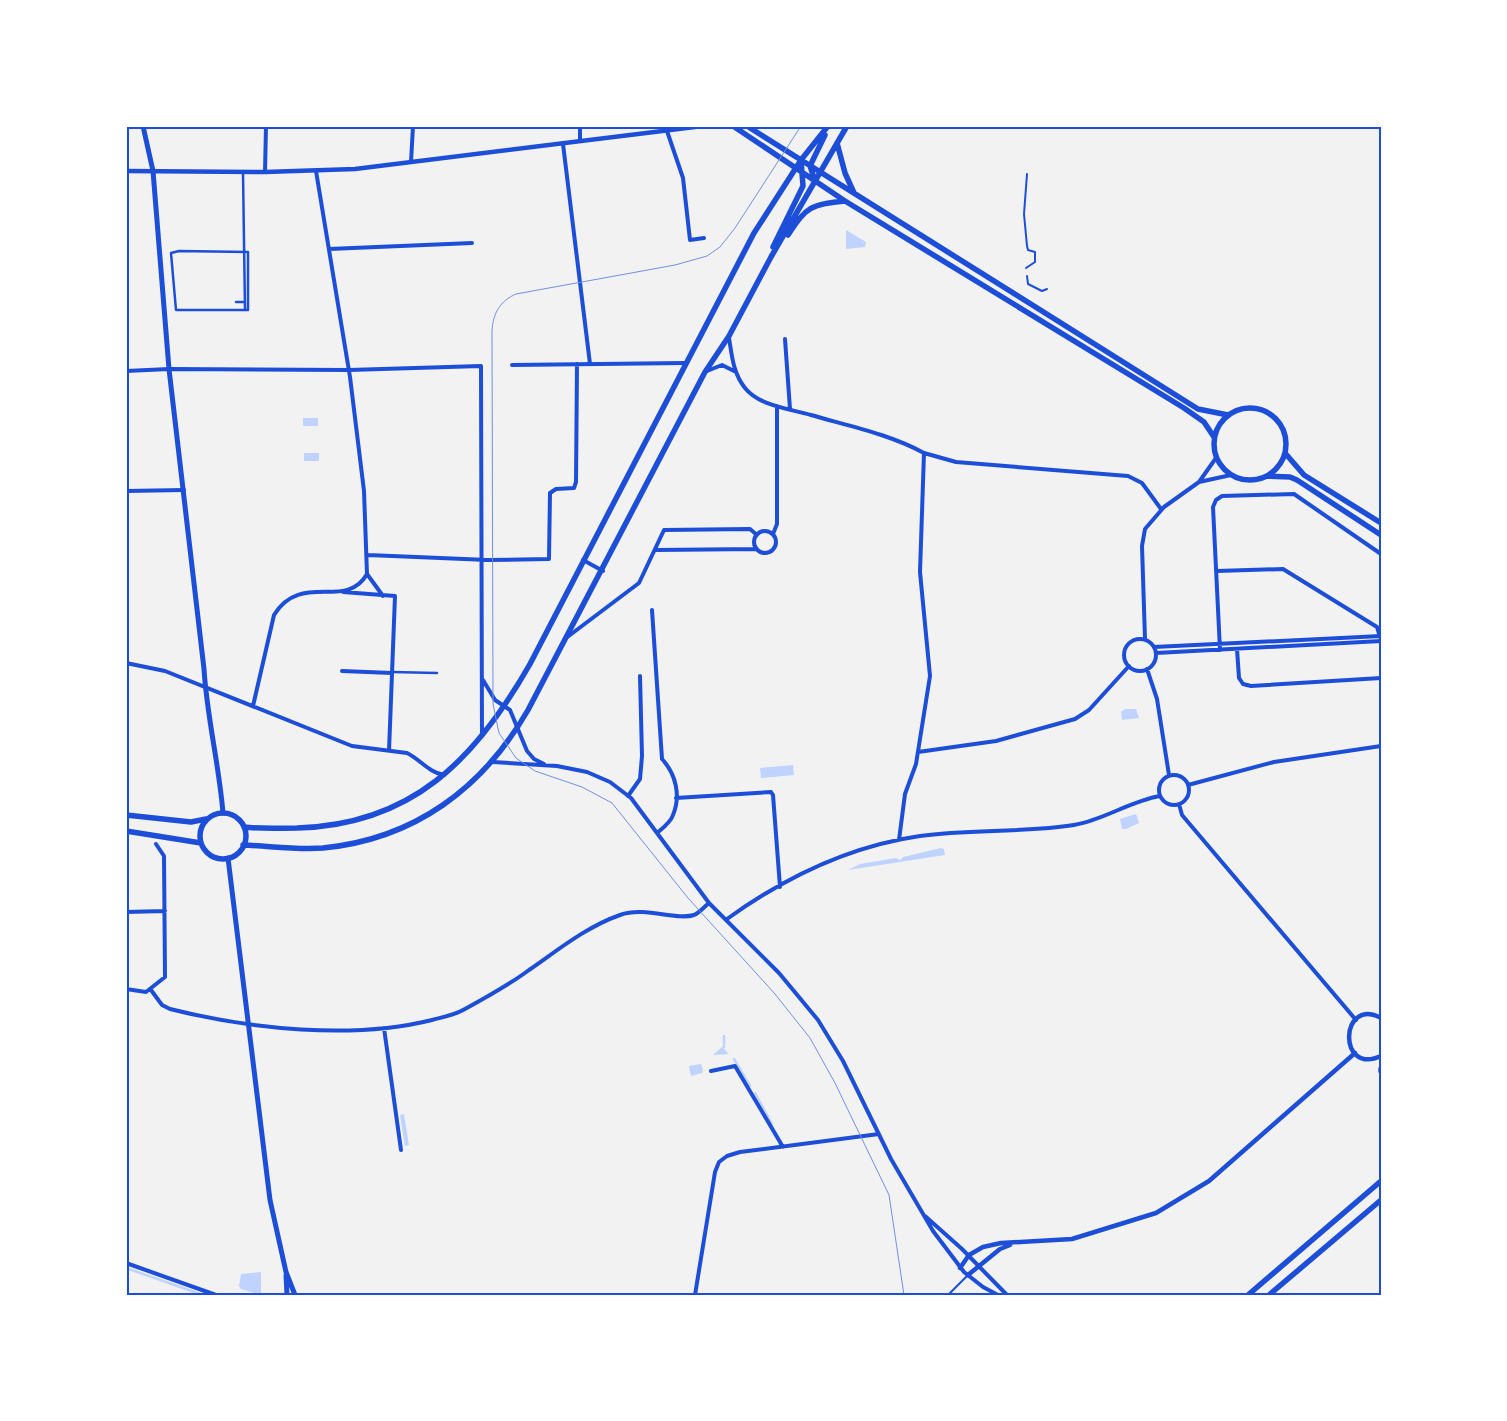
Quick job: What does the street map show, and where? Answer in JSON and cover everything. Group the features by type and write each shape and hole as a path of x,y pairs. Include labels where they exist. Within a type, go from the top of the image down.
{"main road":[{"path":"143,126 153,171 169,369 209,725 214,740 223,813"},
{"path":"733,126 845,201 1184,408 1204,422 1214,437"},
{"path":"746,126 1198,409 1228,415"},
{"path":"244,827 312,828 357,820 394,808 444,775 482,735 530,664 754,233 801,160 829,126"},
{"path":"815,181 810,166 829,126"},
{"path":"243,845 311,848 333,846 380,836 416,822 447,803 467,788 493,762 517,729 705,372 728,336 771,257 847,126"},
{"path":"838,143 845,174 855,195"},
{"path":"771,257 775,241 800,193 804,174 801,160"},
{"path":"771,257 802,214 807,210 813,206 845,201"},
{"path":"1267,476 1280,464 1285,454 1285,436 1282,428 1272,415 1258,409 1247,408 1228,415 1217,428 1214,437 1216,458 1221,467 1231,475 1246,480 1255,480 1267,476 1290,477 1381,534"},
{"path":"1285,454 1304,475 1381,523"},
{"path":"126,815 191,822 223,813 235,817 244,827 245,839 240,851 228,858 214,857 204,849 201,843 201,829 208,818"},
{"path":"126,831 201,843"},
{"path":"228,858 270,1200 286,1272 295,1295"},
{"path":"1248,1295 1381,1181"},
{"path":"1269,1295 1381,1200"},
{"path":"286,1272 287,1295"}],"street":[{"path":"265,172 266,126"},
{"path":"411,162 413,126"},
{"path":"580,126 580,141"},
{"path":"126,171 316,171 411,162 703,126"},
{"path":"667,131 683,178 690,240 704,238"},
{"path":"563,144 590,364"},
{"path":"316,171 349,370 364,491 368,555 367,574 360,584 339,592"},
{"path":"243,172 245,310"},
{"path":"328,250 472,243"},
{"path":"248,252 248,310 245,310 176,310 171,253 248,252"},
{"path":"236,302 245,302"},
{"path":"728,336 734,371 746,390 754,396 777,406 902,442 924,453 956,462 1128,476 1142,482 1161,509"},
{"path":"785,339 790,409"},
{"path":"512,365 686,362"},
{"path":"368,555 482,560 549,559 551,492 574,488 576,482 577,364"},
{"path":"705,372 722,365 734,371"},
{"path":"126,371 169,369 349,370 481,366 482,735"},
{"path":"772,534 777,524 777,406"},
{"path":"899,840 905,794 918,752 930,676 920,572 924,453"},
{"path":"1144,639 1142,546 1145,528 1161,509 1200,482 1216,458"},
{"path":"1200,482 1231,475"},
{"path":"126,491 184,490"},
{"path":"1220,650 1213,507 1216,500 1222,496 1294,494 1381,554"},
{"path":"566,638 639,583 664,530 673,528 750,529 757,535"},
{"path":"655,550 756,549 763,553 773,550 776,544 772,534 766,531 757,535 754,542 756,549"},
{"path":"583,560 602,570"},
{"path":"1156,653 1380,641 1377,627 1283,569 1217,571"},
{"path":"367,574 383,596"},
{"path":"253,706 274,615 279,606 288,598 300,593 339,592 395,596 389,751"},
{"path":"652,610 662,759 674,774 676,798 673,816 657,833"},
{"path":"1154,647 1380,636"},
{"path":"1134,639 1144,639 1154,647 1156,653 1154,662 1147,669 1135,670 1128,666 1124,657 1126,645 1134,639"},
{"path":"1238,649 1239,678 1243,684 1251,686 1381,678"},
{"path":"126,663 165,671 352,746 407,753 415,757 432,773 444,775"},
{"path":"918,752 996,741 1075,719 1089,710 1128,666"},
{"path":"1147,669 1157,700 1169,775"},
{"path":"342,671 437,673"},
{"path":"628,796 640,779 642,756 640,676"},
{"path":"482,678 495,700 510,710 516,719 517,729 527,751 534,759 546,765"},
{"path":"1188,785 1274,762 1381,746"},
{"path":"493,762 546,765 587,772 610,782 628,796 709,903 779,973 826,1031 923,1214 960,1268 998,1295"},
{"path":"1169,775 1179,775 1188,785 1187,798 1179,804 1170,805 1160,796 1161,781 1169,775"},
{"path":"676,798 770,792 773,795 780,887"},
{"path":"727,919 750,903 858,849 936,834 1003,832 1075,825 1123,809 1148,798 1160,796"},
{"path":"1179,804 1182,815 1356,1020"},
{"path":"126,989 151,990 165,978 164,856 156,844"},
{"path":"151,990 162,1005 170,1009 247,1025 313,1029 384,1028 416,1024 462,1011 516,979 573,938 619,915 645,911 688,916 695,915 709,903"},
{"path":"126,912 165,911"},
{"path":"1381,1018 1369,1015 1356,1020 1350,1027 1348,1036 1349,1046 1355,1053 1365,1059 1381,1056"},
{"path":"384,1028 402,1150"},
{"path":"960,1268 969,1255 983,1247 1072,1239 1130,1223 1156,1213 1178,1201 1227,1167 1355,1053"},
{"path":"711,1071 735,1066 782,1147"},
{"path":"696,1295 712,1183 719,1162 727,1156 740,1152 879,1134"},
{"path":"923,1214 969,1255 1007,1295"},
{"path":"968,1275 1000,1249 1014,1244"},
{"path":"126,1263 216,1295"}],"lane":[{"path":"1026,268 1035,262 1035,252 1028,250 1024,214 1027,174"},
{"path":"1027,276 1028,284 1042,291 1047,289"},
{"path":"948,1295 968,1275"}],"water":[{"path":"846,230 866,242 865,247 846,249"},
{"path":"303,418 318,418 318,426 303,426"},
{"path":"304,453 319,453 319,461 304,461"},
{"path":"1125,709 1136,709 1139,718 1122,720 1121,712"},
{"path":"793,765 794,775 761,778 760,768"},
{"path":"1136,814 1139,823 1122,829 1120,819"},
{"path":"941,848 944,849 945,855 848,870 860,864 896,858 900,860 903,857"},
{"path":"722,1047 729,1054 713,1055"},
{"path":"701,1064 702,1073 691,1076 689,1066"},
{"path":"404,1114 409,1145 405,1146 400,1115"},
{"path":"261,1272 261,1295 241,1289 239,1286 241,1274"}],"waterway":[{"path":"724,1036 724,1047"},
{"path":"734,1059 750,1086"},
{"path":"755,1093 772,1124"},
{"path":"126,1268 203,1295"}],"tram line":[{"path":"801,126 735,228 720,247 707,256 675,265 516,294 498,308 492,331 493,704 499,733 516,758 535,771 582,787 612,803 688,898 775,994 810,1038 835,1083 889,1195 904,1295"}]}
